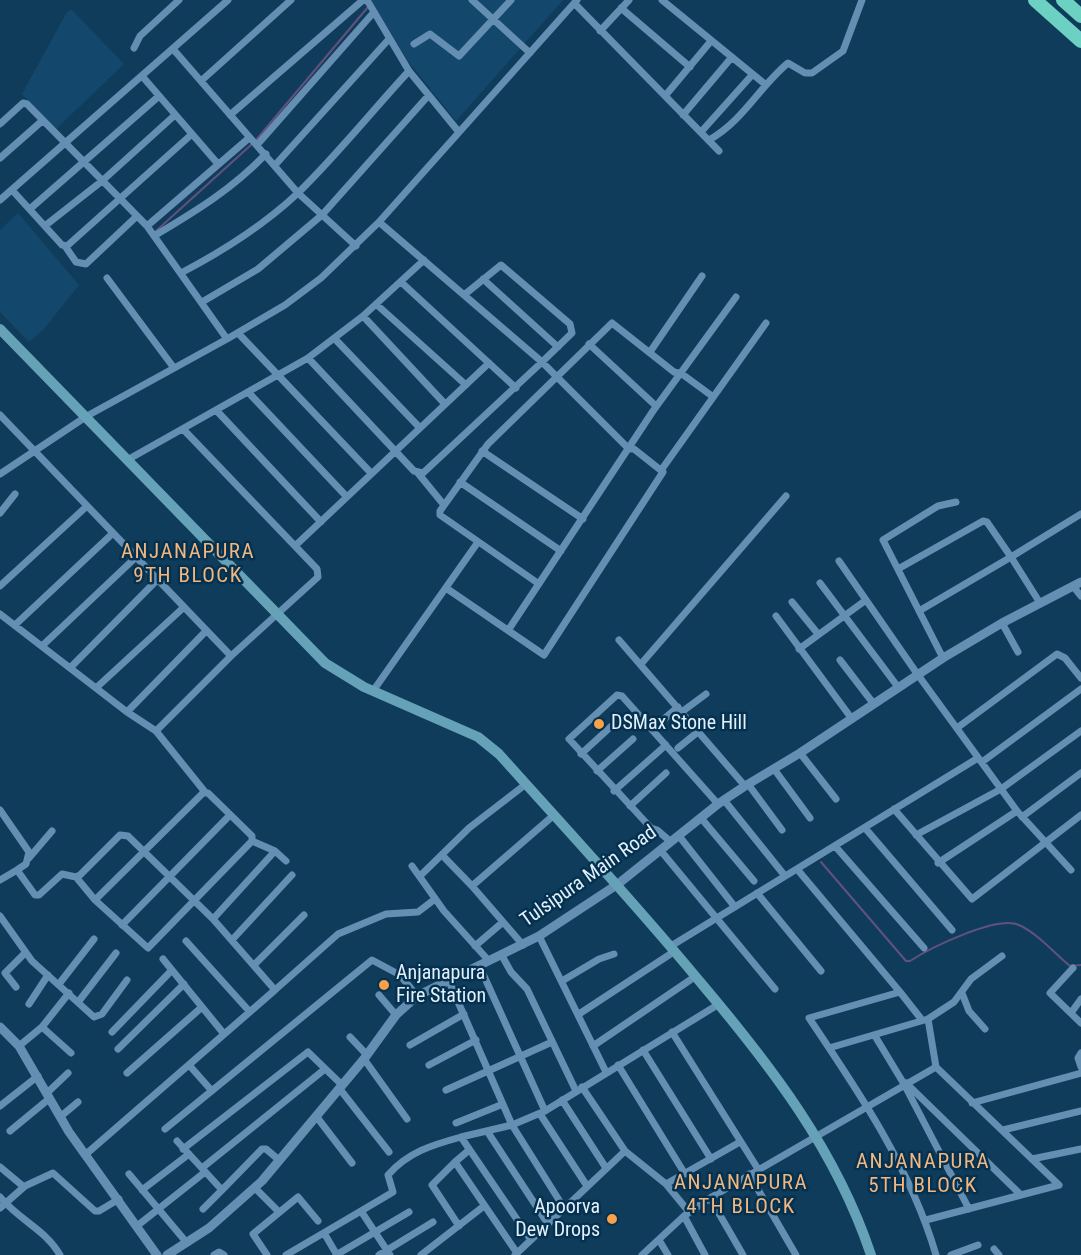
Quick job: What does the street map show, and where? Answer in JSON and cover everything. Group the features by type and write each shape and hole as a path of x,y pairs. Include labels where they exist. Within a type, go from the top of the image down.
{"highway":[{"path":"1035,0 1081,41"},
{"path":"1063,0 1081,16"}],"main road":[{"path":"0,329 129,459 277,616 326,663 373,691 478,737 499,754 618,884 767,1062 816,1134 858,1217 871,1255"}],"street":[{"path":"134,48 140,36 179,0"},
{"path":"0,200 228,0"},
{"path":"201,81 291,0"},
{"path":"230,115 365,0 409,71 458,131"},
{"path":"472,0 531,53"},
{"path":"414,44 430,34 459,56 510,0"},
{"path":"600,31 629,0"},
{"path":"662,0 766,85"},
{"path":"709,140 739,118 788,63 805,73 812,73 843,51 862,0"},
{"path":"0,474 87,416 285,305 321,278 379,222 458,131 576,2 600,31 719,151"},
{"path":"621,8 690,66"},
{"path":"257,145 374,12"},
{"path":"276,164 389,39"},
{"path":"665,96 711,41"},
{"path":"173,49 249,138 276,164 298,193 356,246"},
{"path":"683,115 732,57"},
{"path":"181,273 217,255 262,224 298,193 409,71"},
{"path":"700,132 752,75"},
{"path":"142,76 218,165"},
{"path":"31,208 159,96"},
{"path":"202,302 258,269 322,215 428,96"},
{"path":"0,124 23,103 147,226 227,339"},
{"path":"46,225 102,181 175,115"},
{"path":"0,158 42,121"},
{"path":"65,246 192,134"},
{"path":"147,226 249,138"},
{"path":"154,236 217,198 240,181 266,154"},
{"path":"12,190 65,246 76,262 86,264 136,216"},
{"path":"379,222 542,362 629,449 634,449 662,469"},
{"path":"129,459 308,358 363,316 424,260"},
{"path":"417,472 423,473 572,333 570,324 504,266 501,265 465,295"},
{"path":"650,352 702,276"},
{"path":"107,278 174,368"},
{"path":"483,279 558,347"},
{"path":"401,282 516,388"},
{"path":"509,629 656,406 682,374 736,297"},
{"path":"376,304 466,386"},
{"path":"363,316 445,404"},
{"path":"539,584 441,518 440,511 482,451 612,323 674,372 682,374 712,396"},
{"path":"446,588 509,629 540,654 547,653 662,475 662,469 712,396 723,387 766,323"},
{"path":"238,333 371,473"},
{"path":"335,339 420,428"},
{"path":"589,344 656,406"},
{"path":"308,358 417,472 444,505"},
{"path":"296,545 489,363"},
{"path":"248,392 347,497"},
{"path":"216,410 321,522"},
{"path":"0,415 231,656"},
{"path":"156,731 231,656 318,577 317,569 296,545 183,429"},
{"path":"482,451 583,519"},
{"path":"460,482 561,551"},
{"path":"0,513 15,494"},
{"path":"641,664 786,496"},
{"path":"943,658 883,544 884,537 938,506 956,501"},
{"path":"0,586 87,506"},
{"path":"919,611 1081,514"},
{"path":"898,569 984,521 987,522 1011,557 1040,603"},
{"path":"15,625 112,534"},
{"path":"373,691 478,542"},
{"path":"42,646 135,558"},
{"path":"839,561 1001,789 1043,843 1071,870"},
{"path":"70,668 157,580"},
{"path":"820,583 898,687"},
{"path":"1077,584 1081,596"},
{"name":"Tulsipura Main Road","path":"167,1255 209,1228 255,1188 365,1057 396,1015 417,996 539,936 618,884 721,802 800,753 943,658 1002,622 1077,584"},
{"path":"800,649 866,600"},
{"path":"792,602 818,634"},
{"path":"96,688 183,608"},
{"path":"0,614 127,712 156,731 205,792 252,836 252,841"},
{"path":"776,616 852,719"},
{"path":"1002,622 1018,652"},
{"path":"127,712 206,632"},
{"path":"619,640 747,785 782,830"},
{"path":"957,728 1057,654 1065,658 1081,678"},
{"path":"840,660 873,704"},
{"path":"579,1014 717,918 980,760 1081,689"},
{"path":"657,725 706,694"},
{"path":"671,842 657,830 651,828 581,754 569,738 618,695 721,802 785,876"},
{"path":"581,754 617,721"},
{"path":"678,748 699,730"},
{"path":"915,835 1001,789 1081,731"},
{"path":"597,771 633,739"},
{"path":"614,790 666,745"},
{"path":"800,753 836,799"},
{"path":"774,769 810,818"},
{"path":"630,806 666,773"},
{"path":"938,863 1020,814 1081,773"},
{"path":"420,876 470,828 526,784"},
{"path":"95,900 205,792"},
{"path":"0,810 29,852 29,858"},
{"path":"894,810 938,863 972,899 1081,815"},
{"path":"472,886 554,815"},
{"path":"122,926 229,816"},
{"path":"701,818 754,881"},
{"path":"865,828 952,930"},
{"path":"0,880 17,870 52,831"},
{"path":"76,877 120,835 128,836 194,900 275,990"},
{"path":"679,836 735,907"},
{"path":"252,841 275,851 286,861"},
{"path":"17,870 38,895 62,874 76,877 95,900 148,948 252,841"},
{"path":"835,846 924,948"},
{"path":"213,920 275,851"},
{"path":"661,851 775,989"},
{"path":"442,855 523,945"},
{"path":"412,866 435,899 489,961"},
{"path":"797,869 925,1019 936,1066 1059,1185 926,1220"},
{"path":"232,940 292,875"},
{"path":"758,893 821,971"},
{"path":"85,1155 338,934 386,914 418,912 435,899"},
{"path":"254,965 304,915"},
{"path":"0,916 25,953 94,1017 102,1014 127,980"},
{"path":"475,946 503,922"},
{"path":"539,936 606,1072"},
{"path":"59,984 94,939"},
{"path":"186,941 250,1012"},
{"path":"16,987 5,973 25,953"},
{"path":"79,1001 116,953"},
{"path":"501,954 511,972 527,989 552,1042 579,1089 625,1151 666,1184 686,1214 705,1255"},
{"path":"562,981 599,958 614,954"},
{"path":"829,1048 875,1036 925,1019 962,993 971,980 1002,956"},
{"path":"163,959 224,1034"},
{"path":"165,1129 372,960 400,975 417,996"},
{"path":"479,965 521,1057 542,1113 587,1186"},
{"path":"1073,968 1050,993 1081,1023"},
{"path":"112,1032 172,970"},
{"path":"29,1004 48,975"},
{"path":"593,1046 696,976"},
{"path":"448,979 512,1125 564,1208"},
{"path":"118,1049 184,984"},
{"path":"900,992 809,1017 867,1105 926,1220 936,1255"},
{"path":"19,1046 42,1027 69,993"},
{"path":"962,993 969,1011 985,1029"},
{"path":"379,995 396,1015"},
{"path":"1071,1013 1081,999"},
{"path":"285,1255 393,1192 388,1175 409,1156 429,1146 512,1125 542,1113 719,1004"},
{"path":"127,1073 202,1007"},
{"path":"410,1045 464,1014"},
{"path":"0,1027 19,1046 85,1155 119,1199 157,1255"},
{"path":"42,1027 71,1053"},
{"path":"672,1032 758,1169"},
{"path":"875,1036 905,1084 969,1209"},
{"path":"350,1037 407,1119"},
{"path":"429,1065 476,1040"},
{"path":"446,1090 552,1042"},
{"path":"643,1050 711,1159"},
{"path":"142,1190 308,1052 340,1087 389,1152"},
{"path":"1081,1053 1078,1058 1081,1067"},
{"path":"189,1065 212,1091"},
{"path":"618,1065 685,1174"},
{"path":"642,1255 686,1214 710,1198 816,1134 936,1066"},
{"path":"137,1226 325,1069"},
{"path":"10,1131 48,1096 68,1073"},
{"path":"972,1103 1081,1073"},
{"path":"0,1106 38,1076"},
{"path":"905,1084 1021,1196"},
{"path":"562,1100 606,1168"},
{"path":"60,1117 78,1102"},
{"path":"456,1123 503,1104"},
{"path":"1003,1130 1081,1111"},
{"path":"315,1116 352,1163"},
{"path":"487,1131 548,1224"},
{"path":"461,1137 468,1151 531,1240"},
{"path":"177,1140 222,1190"},
{"path":"666,1184 741,1142"},
{"path":"203,1209 262,1149 267,1149 279,1160"},
{"path":"1032,1159 1081,1149"},
{"path":"459,1226 432,1185 468,1151"},
{"path":"455,1162 516,1254 625,1151"},
{"path":"0,1167 24,1187"},
{"path":"3,1206 24,1187 53,1173 95,1210 99,1211 119,1199"},
{"path":"129,1174 187,1243"},
{"path":"749,1174 796,1255"},
{"path":"255,1188 279,1212"},
{"path":"0,1197 3,1206 49,1238 60,1255"},
{"path":"267,1255 253,1235 298,1197 318,1221"},
{"path":"710,1198 743,1255"},
{"path":"421,1255 484,1206"},
{"path":"361,1211 388,1253"},
{"path":"324,1233 337,1255 409,1212"},
{"path":"379,1255 388,1253 433,1222"},
{"path":"659,1240 668,1255"},
{"path":"951,1255 978,1245"},
{"path":"214,1255 219,1252 224,1255"}],"shaded area":[{"path":"371,0 563,0 456,121 408,61"},
{"path":"72,10 124,64 56,129 22,94 67,12"},
{"path":"18,213 79,285 43,330 29,342 0,312 0,230"}],"waterway":[{"path":"256,140 368,7"},
{"path":"156,231 252,144"},
{"path":"821,862 906,961 964,934 1009,923 1019,925 1032,933 1070,966 1081,965"}],"place":[{"name":"DSMax Stone Hill","path":"599,724"},
{"name":"Anjanapura Fire Station","path":"384,985"},
{"name":"Apoorva Dew Drops","path":"612,1219"}],"district":[{"name":"ANJANAPURA 9TH BLOCK","path":"188,565"},
{"name":"ANJANAPURA 5TH BLOCK","path":"923,1175"},
{"name":"ANJANAPURA 4TH BLOCK","path":"741,1196"}]}
